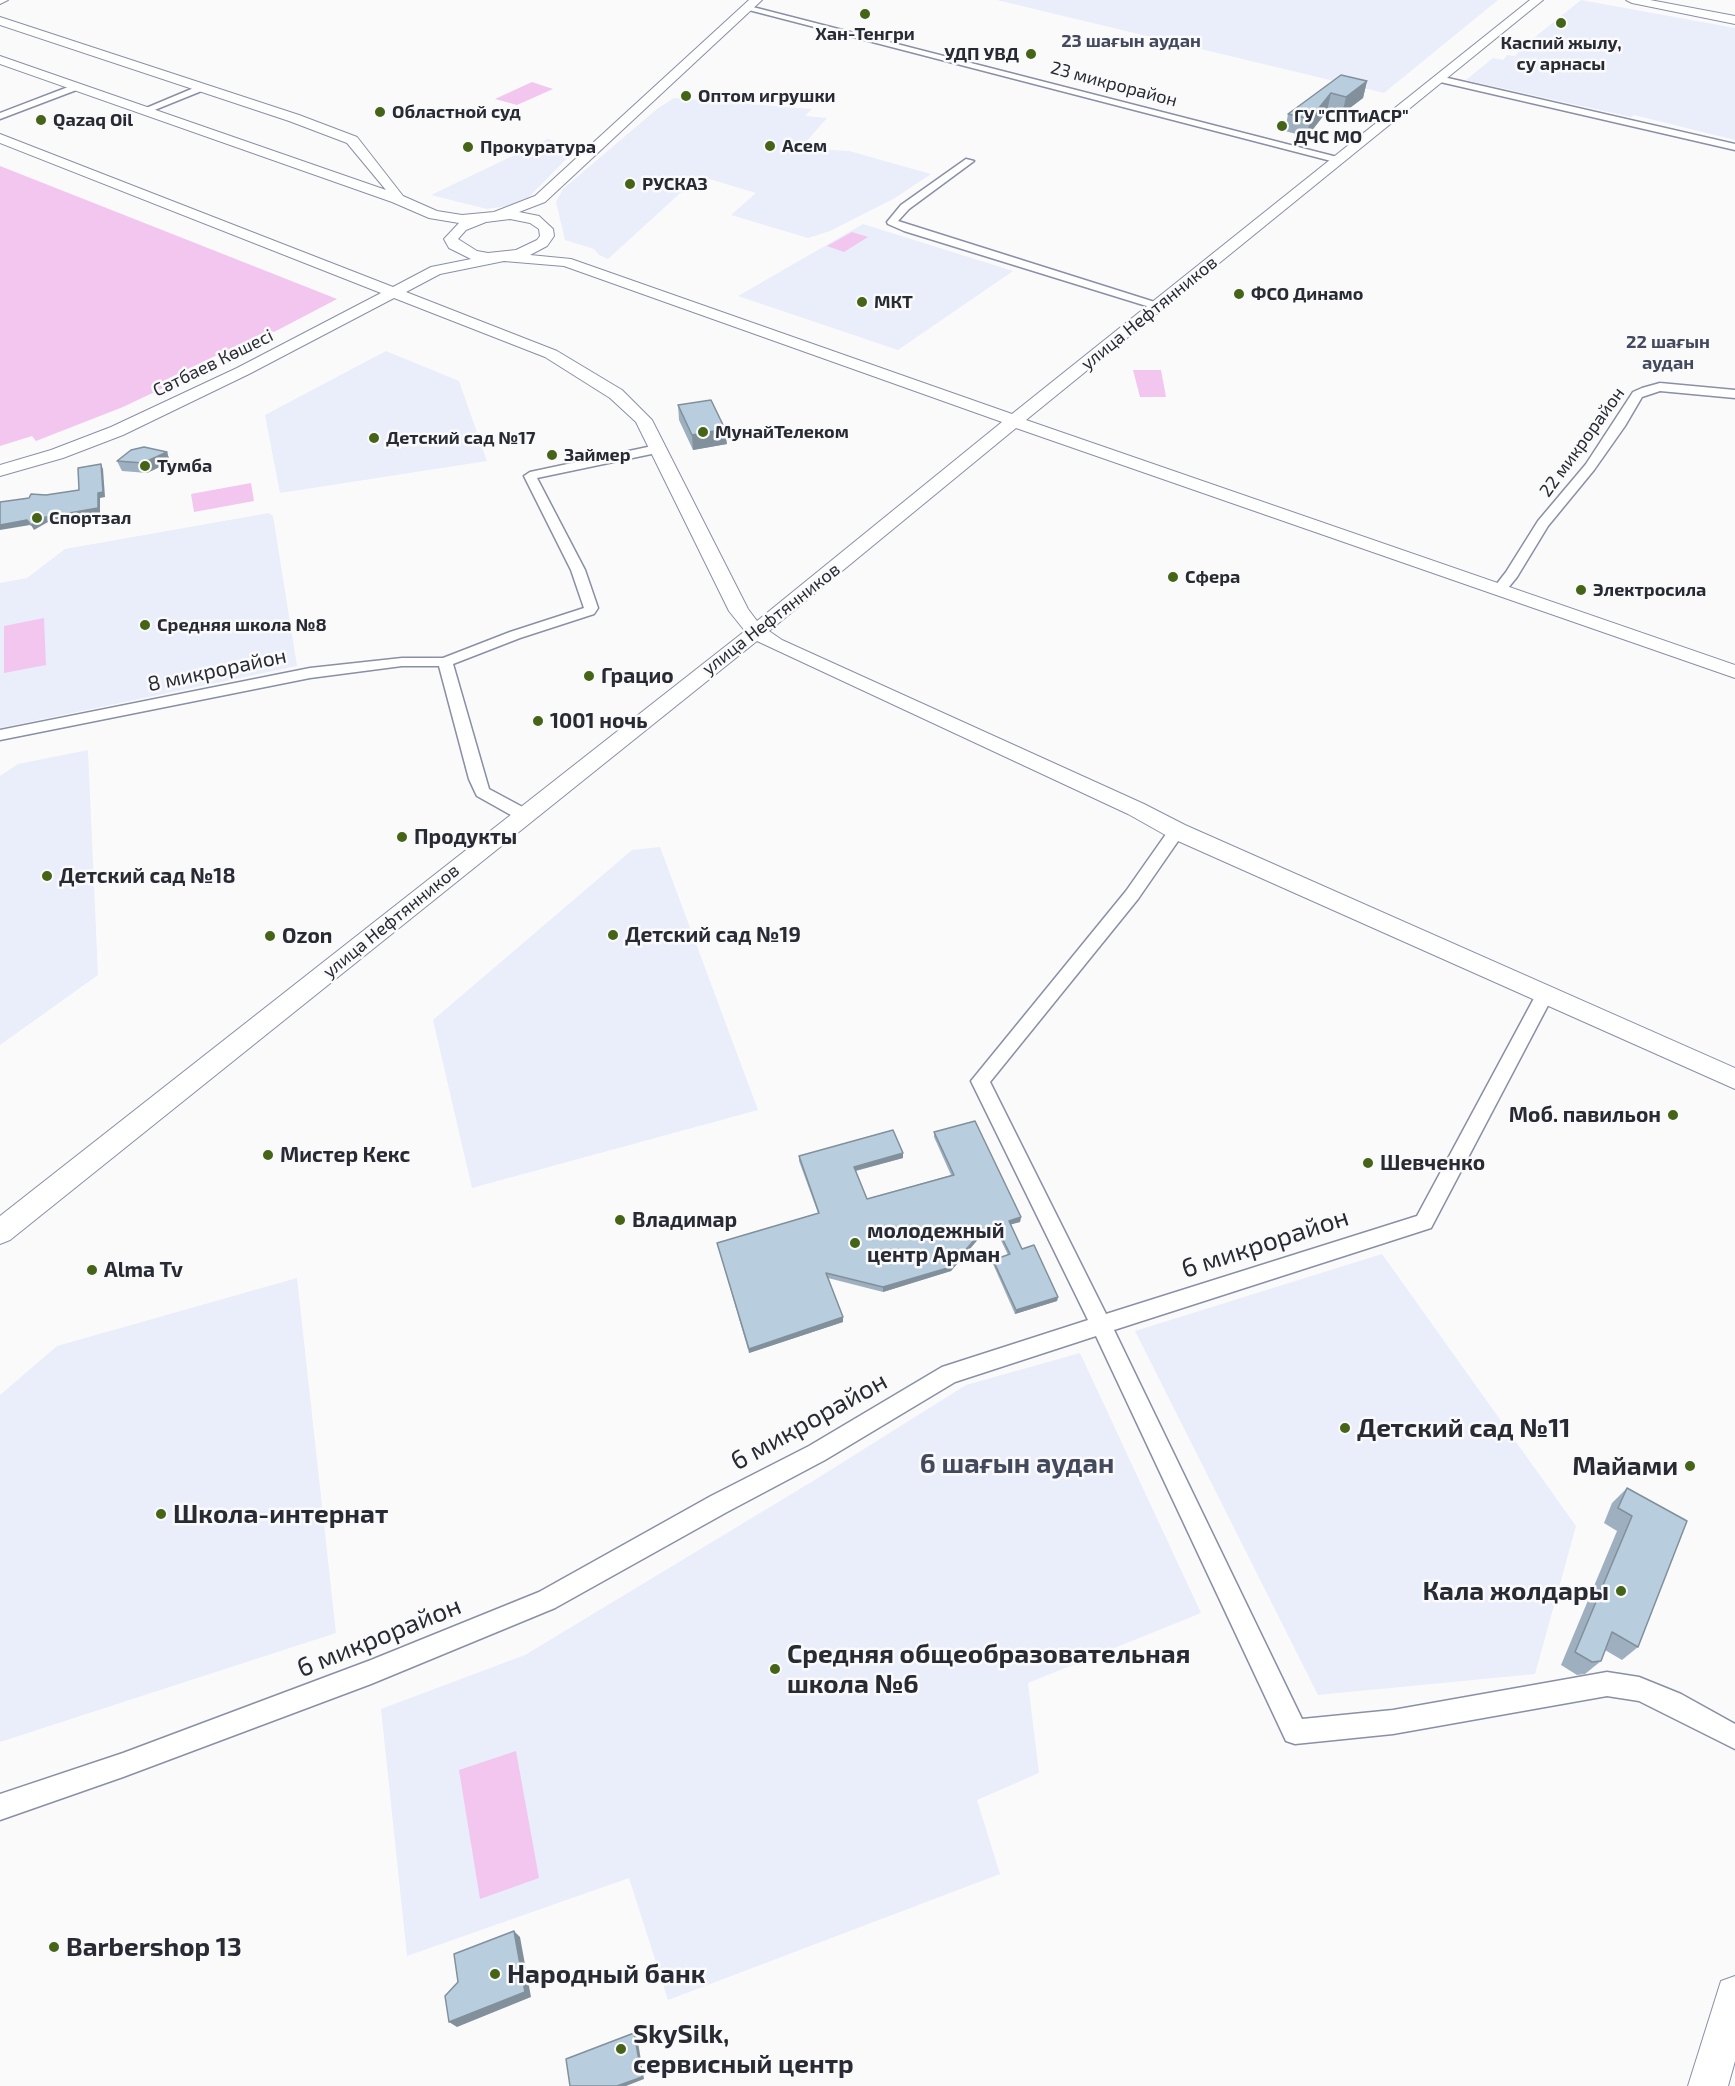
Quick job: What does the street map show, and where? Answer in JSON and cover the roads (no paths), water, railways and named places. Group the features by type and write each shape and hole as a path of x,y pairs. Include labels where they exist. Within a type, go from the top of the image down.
{"street":[{"name":"улица Нефтянников","path":"0,1232 756,632 1537,0"},
{"path":"1632,0 1735,20"},
{"path":"436,270 461,226 496,216 540,199 750,5"},
{"name":"23 микрорайон","path":"750,5 1338,160"},
{"path":"0,21 352,140 392,189 397,199"},
{"path":"0,60 397,199 434,215 462,219 496,216 534,219 546,229 566,262"},
{"path":"1439,79 1735,147"},
{"path":"0,116 76,87"},
{"path":"144,111 201,88"},
{"path":"0,138 396,291 552,354 616,394 643,420 739,610 756,632 775,644 1136,809 1177,831 1735,1079"},
{"path":"969,161 905,207 892,222 908,230 1157,306"},
{"path":"504,256 532,249 542,243 547,236 540,199"},
{"path":"434,215 454,245 473,255 566,262 1735,672"},
{"name":"Сәтбаев Көшесі","path":"0,471 57,454 117,431 243,371 436,270 504,256"},
{"name":"22 микрорайон","path":"1499,590 1512,574 1543,524 1590,467 1619,426 1637,395 1660,387 1735,394"},
{"path":"524,815 483,792 477,779 445,662 515,634 589,612 591,608 578,570 530,476 657,449"},
{"name":"8 микрорайон","path":"0,735 310,673 402,662 445,662"},
{"path":"1177,831 1132,895 980,1081 1101,1325 1295,1732 1393,1722 1607,1684 1639,1689 1672,1703 1735,1737"},
{"name":"6 микрорайон","path":"0,1808 123,1765 371,1672 547,1600 719,1504 817,1453 949,1374 1424,1221 1545,994"},
{"path":"1708,2086 1735,1995"}],"place":[{"name":"Хан-Тенгри","path":"865,14"},
{"name":"Каспий жылу, су арнасы","path":"1561,23"},
{"name":"УДП УВД","path":"1031,54"},
{"name":"Оптом игрушки","path":"686,96"},
{"name":"Областной суд","path":"380,112"},
{"name":"Qazaq Oil","path":"41,120"},
{"name":"ГУ \"СПТиАСР\" ДЧС МО","path":"1282,126"},
{"name":"Асем","path":"770,146"},
{"name":"Прокуратура","path":"468,147"},
{"name":"РУСКАЗ","path":"630,184"},
{"name":"ФСО Динамо","path":"1239,294"},
{"name":"МКТ","path":"862,302"},
{"name":"МунайТелеком","path":"703,432"},
{"name":"Детский сад №17","path":"374,438"},
{"name":"Займер","path":"552,455"},
{"name":"Тумба","path":"145,466"},
{"name":"Спортзал","path":"37,518"},
{"name":"Сфера","path":"1173,577"},
{"name":"Электросила","path":"1581,590"},
{"name":"Средняя школа №8","path":"145,625"},
{"name":"Грацио","path":"589,676"},
{"name":"1001 ночь","path":"538,721"},
{"name":"Продукты","path":"402,837"},
{"name":"Детский сад №18","path":"47,876"},
{"name":"Детский сад №19","path":"613,935"},
{"name":"Ozon","path":"270,936"},
{"name":"Моб. павильон","path":"1673,1115"},
{"name":"Мистер Кекс","path":"268,1155"},
{"name":"Шевченко","path":"1368,1163"},
{"name":"Владимар","path":"620,1220"},
{"name":"молодежный центр Арман","path":"855,1243"},
{"name":"Alma Tv","path":"92,1270"},
{"name":"Детский сад №11","path":"1345,1428"},
{"name":"Майами","path":"1690,1466"},
{"name":"Школа-интернат","path":"161,1514"},
{"name":"Кала жолдары","path":"1621,1591"},
{"name":"Средняя общеобразовательная школа №6","path":"775,1669"},
{"name":"Barbershop 13","path":"54,1947"},
{"name":"Народный банк","path":"495,1974"},
{"name":"SkySilk, сервисный центр","path":"621,2049"}],"district":[{"name":"23 шағын аудан","path":"1131,41"},
{"name":"22 шағын аудан","path":"1668,352"},
{"name":"6 шағын аудан","path":"1017,1464"}]}
